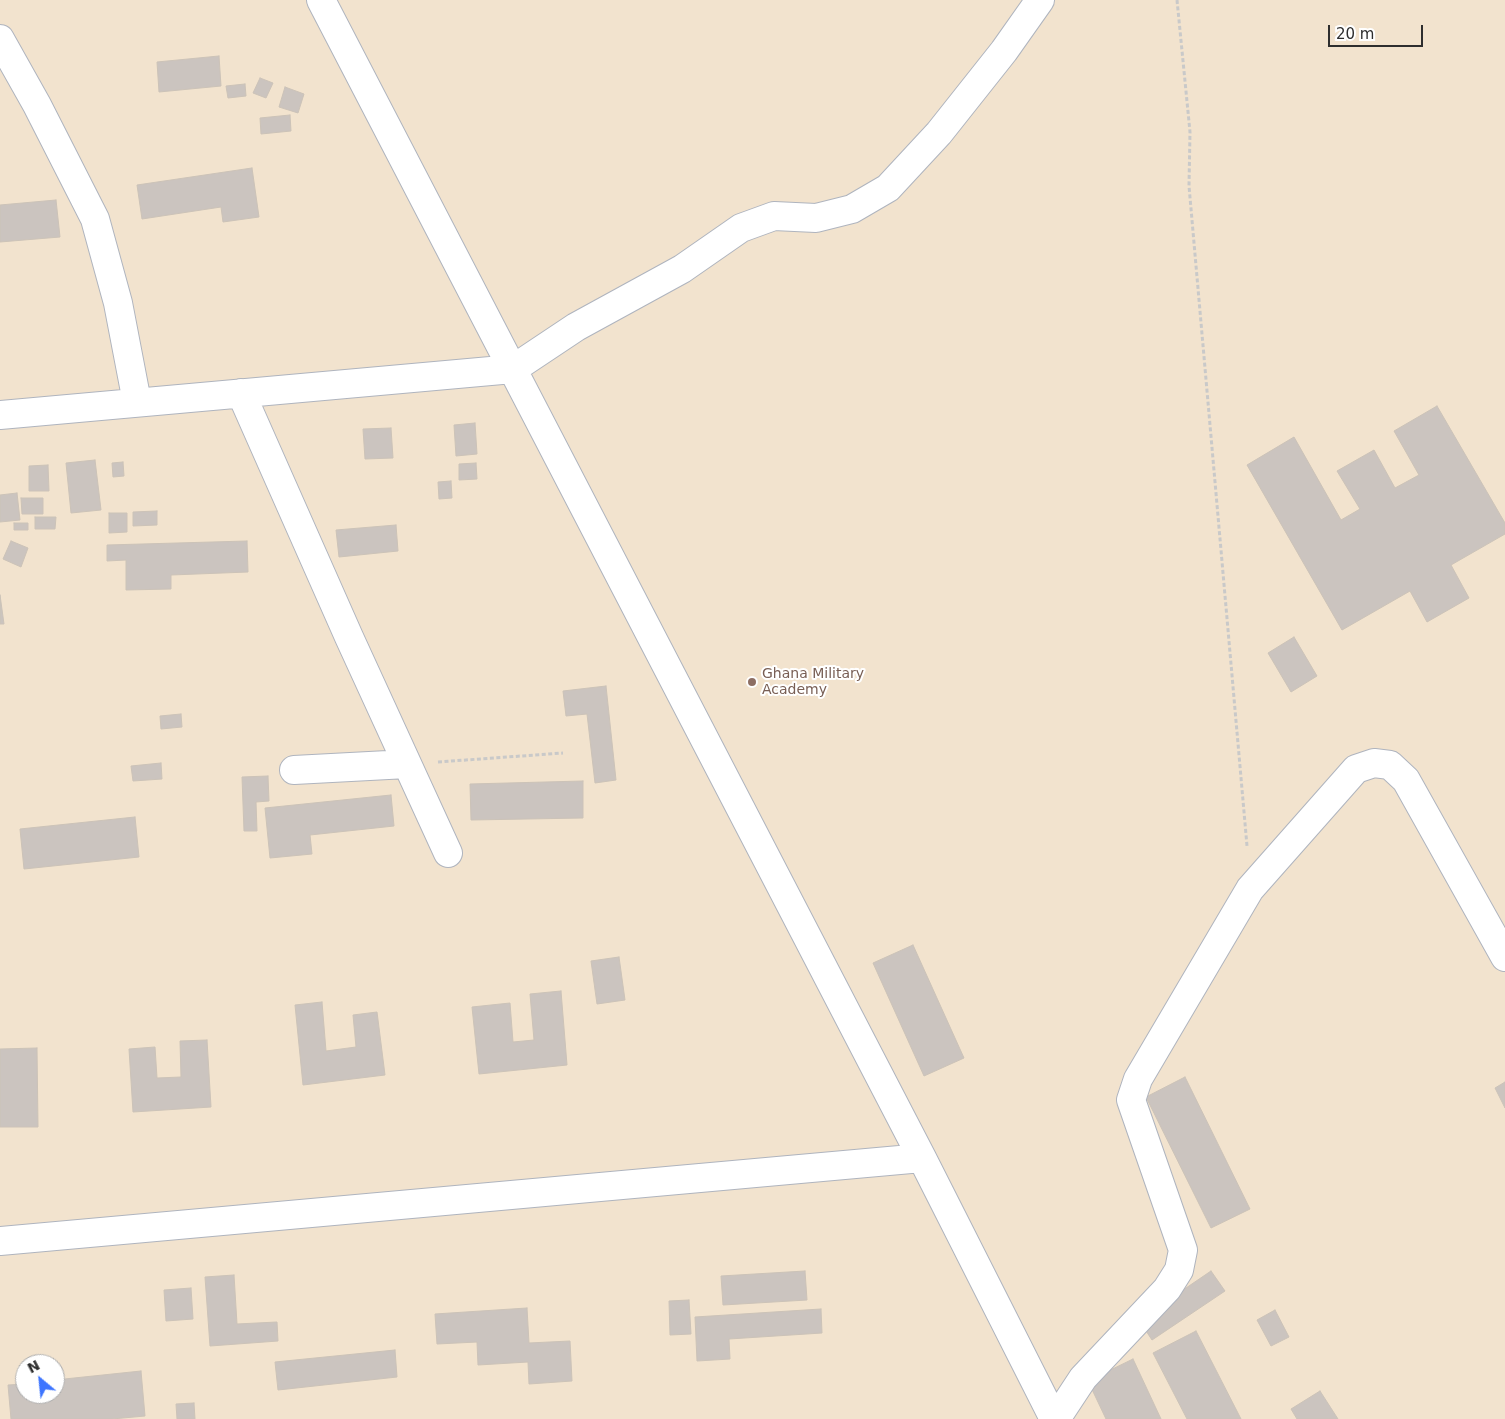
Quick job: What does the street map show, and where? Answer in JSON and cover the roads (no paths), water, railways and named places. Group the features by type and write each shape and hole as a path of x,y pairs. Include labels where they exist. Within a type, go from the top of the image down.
{"street":[{"path":"321,0 922,1158 1055,1419 1083,1378 1167,1289 1179,1270 1183,1250 1138,1126 1131,1100 1138,1079 1250,889 1356,769 1374,763 1390,765 1406,780 1505,956"},
{"path":"0,415 512,368 576,327 682,269 741,228 774,216 816,218 852,209 888,188 938,133 1004,51 1040,0"},
{"path":"0,39 37,105 95,218 118,303 137,402"},
{"path":"241,393 448,853"},
{"path":"294,770 407,764"},
{"path":"0,1241 922,1158"}],"place":[{"name":"Ghana Military Academy","path":"752,682"}]}
